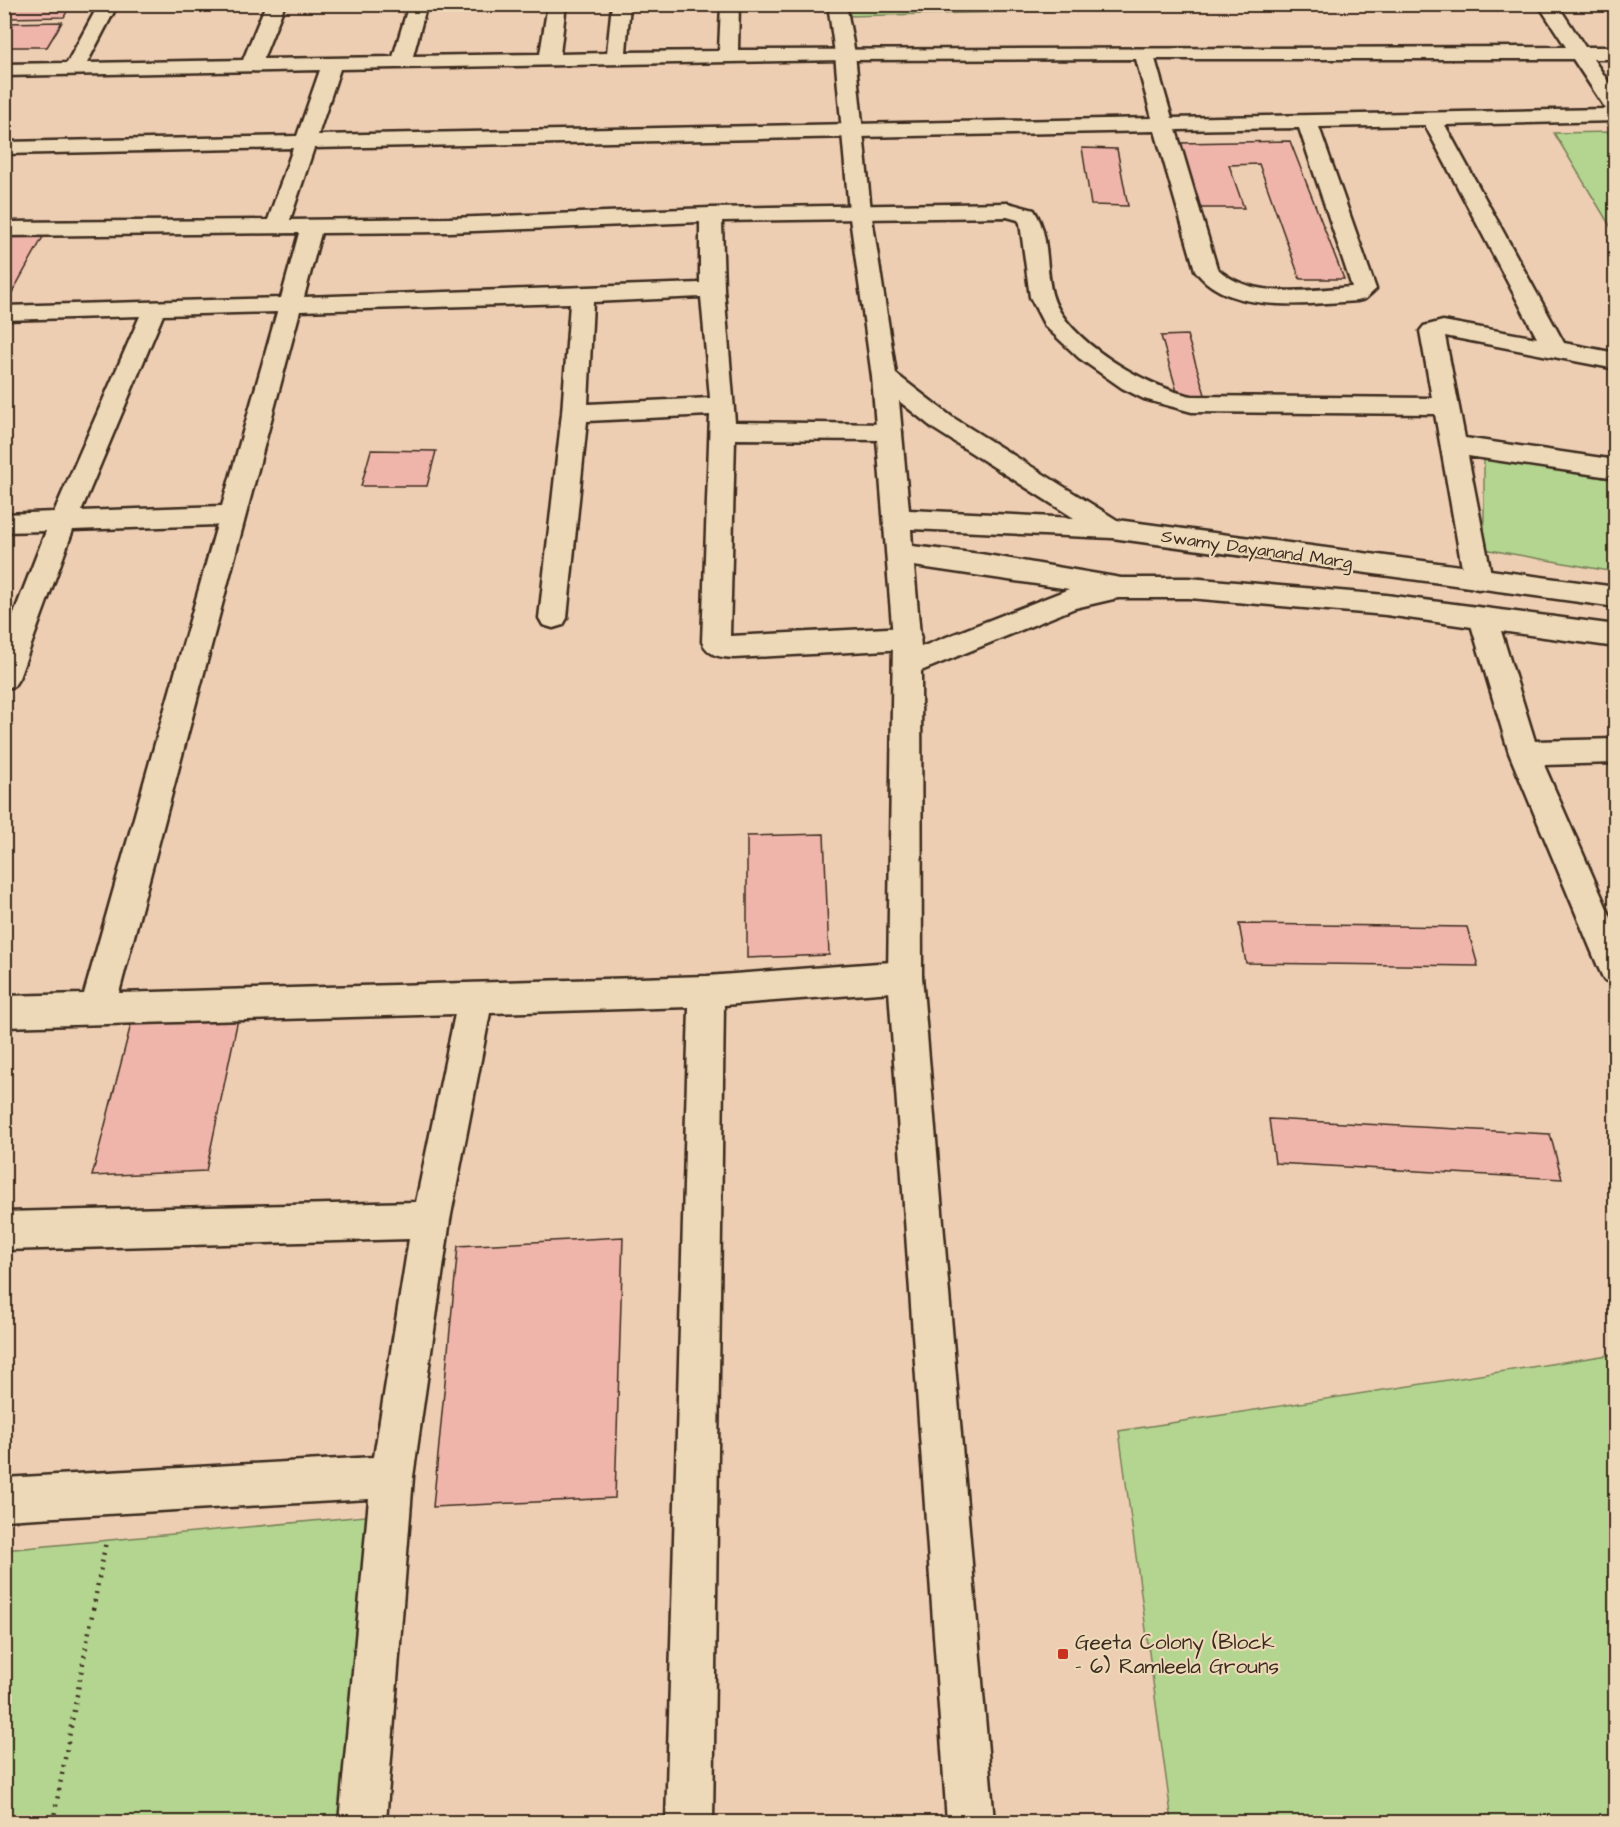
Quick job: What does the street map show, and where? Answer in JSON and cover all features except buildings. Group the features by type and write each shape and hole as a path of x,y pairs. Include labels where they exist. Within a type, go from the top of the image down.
{"street":[{"path":"74,69 109,4"},
{"path":"250,66 276,4"},
{"path":"401,63 418,4"},
{"path":"549,61 557,4"},
{"path":"616,59 621,4"},
{"path":"728,57 730,4"},
{"path":"837,4 845,54 860,211 884,376 908,651 905,976 971,1822"},
{"path":"1547,4 1577,53 1616,109"},
{"path":"4,70 845,54 1616,52"},
{"path":"1144,55 1206,270 1212,279 1274,298 1357,294 1364,289 1307,122"},
{"path":"277,226 332,65"},
{"path":"4,148 853,130 1163,127 1616,116"},
{"path":"1432,119 1555,350"},
{"path":"4,229 449,225 711,214 1008,210 1026,215 1031,223 1042,302 1059,326 1111,371 1171,402 1445,406"},
{"path":"711,214 712,289 723,418 716,642 721,646 908,651 1070,599 1121,588"},
{"path":"98,1007 312,226"},
{"path":"4,313 582,296 712,289"},
{"path":"553,618 575,413 582,296"},
{"path":"4,678 63,521 154,310"},
{"path":"1478,579 1432,331 1443,328 1616,361"},
{"path":"884,376 943,423 1112,529"},
{"path":"575,413 723,418 889,432"},
{"path":"1452,445 1616,469"},
{"path":"4,523 233,515"},
{"name":"Swamy Dayanand Marg","path":"897,519 1112,529 1616,597"},
{"path":"899,554 981,564 1121,588 1233,591 1386,605 1616,636"},
{"path":"1483,618 1524,753 1616,969"},
{"path":"1524,753 1616,751"},
{"path":"4,1012 98,1007 475,999 706,991 905,976"},
{"path":"690,1822 706,991"},
{"path":"363,1822 392,1477 430,1220 475,999"},
{"path":"4,1231 430,1220"},
{"path":"4,1499 392,1477"}],"path":[{"path":"53,1822 115,1493"}],"green space":[{"path":"847,5 1080,5 1081,10 848,16"},
{"path":"1302,5 1536,5 1538,8 1303,7"},
{"path":"1616,132 1615,234 1554,133"},
{"path":"1484,456 1615,480 1615,572 1484,549"},
{"path":"1615,1354 1615,1822 1172,1822 1119,1431"},
{"path":"397,1513 348,1822 5,1822 4,1550"}],"place":[{"name":"Geeta Colony (Block - 6) Ramleela Grouns","path":"1063,1654"}]}
